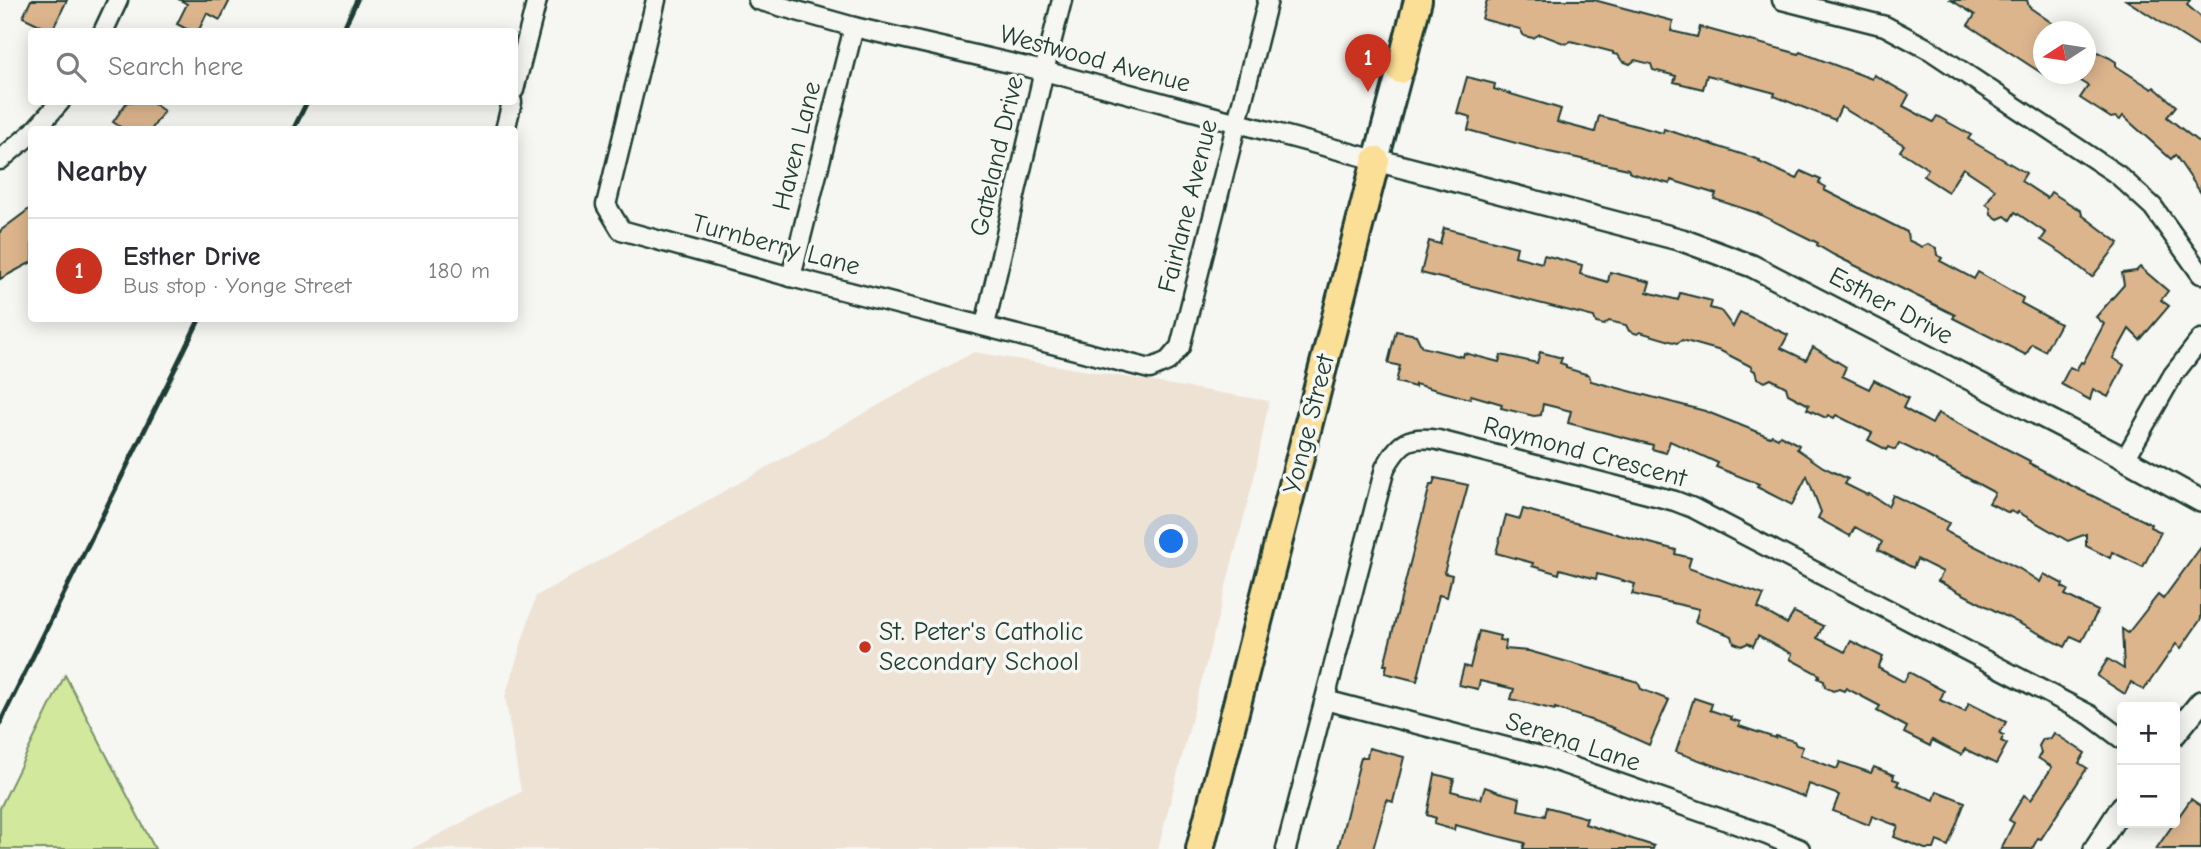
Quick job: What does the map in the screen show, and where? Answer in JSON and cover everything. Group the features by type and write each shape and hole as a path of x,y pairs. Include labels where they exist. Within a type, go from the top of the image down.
{"main road":[{"name":"Yonge Street","path":"1200,849 1418,0"}],"street":[{"path":"105,28 118,0"},
{"path":"518,74 537,0"},
{"name":"Turnberry Lane","path":"656,0 606,205 621,230 790,277 1150,369"},
{"name":"Westwood Avenue","path":"758,0 854,27 1044,71 1376,160"},
{"name":"Gateland Drive","path":"985,325 1062,0"},
{"name":"Fairlane Avenue","path":"1150,369 1168,360 1180,348 1268,0"},
{"path":"1782,0 1885,26 1930,50 2118,175 2153,207 2201,274"},
{"name":"Haven Lane","path":"790,277 854,27"},
{"path":"38,126 57,105"},
{"path":"506,126 511,105"},
{"path":"0,160 28,135"},
{"name":"Esther Drive","path":"1376,160 1682,240 1722,254 1775,277 2126,459 2201,501"},
{"path":"2126,459 2173,374 2201,340"},
{"name":"Raymond Crescent","path":"1286,849 1385,468 1403,444 1417,437 1438,440 1675,501 1693,508 2090,715 2117,735"},
{"name":"Serena Lane","path":"1325,700 1544,757 1800,849"},
{"path":"2180,728 2201,702"},
{"path":"2095,849 2117,815"}],"shaded area":[{"name":"St. Peter's Catholic Secondary School","path":"974,352 1269,401 1254,478 1158,849 411,849 521,792 505,697 536,596"}],"green space":[{"path":"65,675 155,849 0,849 0,808"}],"building":[{"path":"31,0 67,0 53,28 46,28 23,17"},
{"path":"180,0 230,0 220,20 207,13 200,28 184,28 177,24 187,4"},
{"path":"1487,0 1594,0 1673,21 1671,31 1697,37 1700,27 1799,54 1800,52 1872,79 1874,75 1909,95 1903,106 1933,122 1937,116 1971,135 1968,139 2026,173 2021,181 2047,198 2051,192 2081,211 2082,215 2119,243 2092,277 2041,240 2046,233 2015,212 2010,220 2005,216 1998,219 1991,214 1990,207 1986,204 1995,189 1963,168 1948,192 1923,176 1928,169 1900,151 1904,145 1841,107 1835,120 1774,96 1775,93 1707,75 1703,89 1674,82 1676,76 1653,70 1651,64 1635,60 1630,64 1622,61 1613,52 1571,41 1566,44 1540,34 1533,38 1524,36 1520,29 1482,19"},
{"path":"1951,0 2027,0 2029,7 2049,21 2033,21 2033,67 1968,25 1975,15"},
{"path":"2126,0 2190,0 2187,5 2201,17 2201,48"},
{"path":"2096,51 2116,62 2116,66 2152,89 2154,87 2176,106 2167,117 2201,144 2201,193 2175,155 2171,159 2123,116 2120,120 2111,118 2080,98 2088,86 2085,84 2096,84"},
{"path":"1467,77 1495,84 1494,89 1561,109 1557,122 1595,132 1599,116 1663,133 1664,129 1760,160 1759,162 1797,179 1801,171 1821,180 1819,183 1826,187 1824,190 1907,232 1908,240 1922,247 1928,244 1936,248 1937,255 1942,258 1940,261 1974,279 1978,272 2023,298 2021,303 2060,324 2045,351 2032,344 2026,355 1953,318 1955,315 1834,255 1817,245 1818,243 1757,213 1714,199 1716,194 1671,180 1670,184 1630,173 1628,169 1549,152 1468,130 1471,117 1457,113"},
{"path":"125,105 155,105 164,111 154,126 119,126 113,122"},
{"path":"28,210 28,264 0,279 0,231"},
{"path":"1444,228 1517,247 1515,256 1542,263 1544,255 1582,265 1580,274 1608,282 1610,272 1650,282 1647,292 1678,300 1680,293 1712,301 1710,308 1721,311 1733,327 1740,312 1788,335 1781,348 1806,360 1813,347 1846,367 1842,376 1869,389 1874,380 1908,398 1903,408 1932,424 1938,413 2074,487 2151,524 2150,527 2161,532 2143,567 2112,552 2110,558 2086,546 2086,534 2068,541 2018,512 2009,513 1989,503 1995,493 1930,458 1899,443 1895,450 1889,447 1887,450 1868,440 1872,433 1836,415 1834,418 1828,415 1826,418 1807,409 1809,405 1788,394 1786,387 1771,379 1765,382 1757,378 1752,367 1721,351 1682,340 1677,343 1640,332 1637,334 1629,331 1626,325 1609,321 1604,325 1596,323 1594,317 1421,273 1429,241 1440,244"},
{"path":"2140,267 2168,291 2161,300 2169,306 2140,340 2129,329 2113,358 2124,365 2108,397 2093,389 2090,400 2061,384 2070,367 2076,370 2081,362 2083,363 2104,324 2096,317 2124,285 2122,273 2136,271"},
{"path":"1396,331 1416,335 1422,347 1463,357 1464,353 1499,362 1501,355 1537,363 1540,352 1562,358 1560,363 1566,365 1566,368 1589,375 1591,381 1705,411 1770,437 1772,435 1778,438 1780,435 1799,445 1797,449 1823,467 1848,479 1845,484 1888,506 1893,495 1924,510 1949,523 1945,531 2040,582 2044,574 2063,584 2062,587 2068,590 2065,595 2098,611 2082,641 2071,636 2065,647 1938,581 1943,572 1917,559 1913,568 1878,550 1882,542 1855,527 1850,536 1818,518 1821,512 1807,476 1792,505 1757,487 1759,484 1716,467 1718,463 1670,441 1666,453 1652,449 1653,445 1568,423 1571,411 1543,404 1541,415 1534,416 1501,408 1502,404 1471,395 1470,399 1415,384 1415,387 1396,382 1400,366 1388,363"},
{"path":"1435,478 1468,485 1444,573 1452,575 1447,597 1439,595 1417,681 1385,673 1387,665 1384,665 1430,485 1433,485"},
{"path":"1523,509 1676,550 1675,554 1691,558 1688,568 1764,595 1758,608 1787,624 1794,612 1823,626 1817,638 1845,652 1851,641 1883,657 1878,668 1904,682 1909,672 1944,691 1940,700 1965,712 1969,703 2006,722 2000,733 2004,735 2001,741 2007,744 1996,764 1965,749 1961,755 1932,740 1930,746 1904,733 1907,727 1877,711 1880,706 1846,688 1844,691 1833,691 1825,687 1824,681 1818,678 1820,675 1790,659 1792,654 1758,636 1753,646 1748,643 1742,646 1734,643 1732,636 1695,622 1699,609 1632,594 1635,584 1597,574 1596,579 1560,569 1559,574 1532,566 1533,563 1496,553 1506,515 1520,519"},
{"path":"2201,547 2201,619 2181,648 2176,644 2144,690 2131,682 2125,694 2097,676 2108,659 2124,669 2122,629 2128,633 2158,595 2163,599"},
{"path":"1479,631 1500,636 1499,640 1506,641 1505,649 1529,651 1638,682 1641,689 1669,700 1649,745 1614,728 1555,708 1511,699 1514,689 1480,681 1478,689 1459,685 1464,666 1470,668"},
{"path":"1694,698 1712,704 1710,710 1731,717 1730,719 1740,722 1739,726 1775,738 1776,736 1794,741 1796,745 1803,747 1800,755 1837,769 1840,762 1871,773 1874,767 1894,775 1893,779 1899,781 1897,785 1934,800 1937,791 1965,802 1948,846 1937,841 1934,849 1925,849 1894,837 1898,826 1872,816 1869,825 1833,811 1839,795 1809,784 1805,797 1676,752"},
{"path":"2054,733 2085,753 2079,763 2087,768 2032,849 2001,849 2014,823 2009,820 2024,795 2031,800 2052,767 2038,758 2043,739 2051,738"},
{"path":"1369,748 1404,757 1393,802 1387,800 1373,849 1338,849 1361,757 1367,757"},
{"path":"1435,774 1454,779 1451,791 1481,799 1485,787 1520,798 1518,810 1545,816 1547,807 1587,818 1585,824 1654,846 1653,849 1523,849 1525,843 1455,825 1454,830 1434,824 1436,818 1427,815"},
{"path":"2191,799 2201,806 2201,849 2156,849 2171,828 2180,828 2180,815"}],"railway":[{"path":"344,28 357,0"},
{"path":"295,126 306,105"},
{"path":"0,723 198,322"}],"place":[{"name":"Esther Drive","path":"1368,92"},
{"name":"St. Peter's Catholic Secondary School","path":"865,647"}]}
